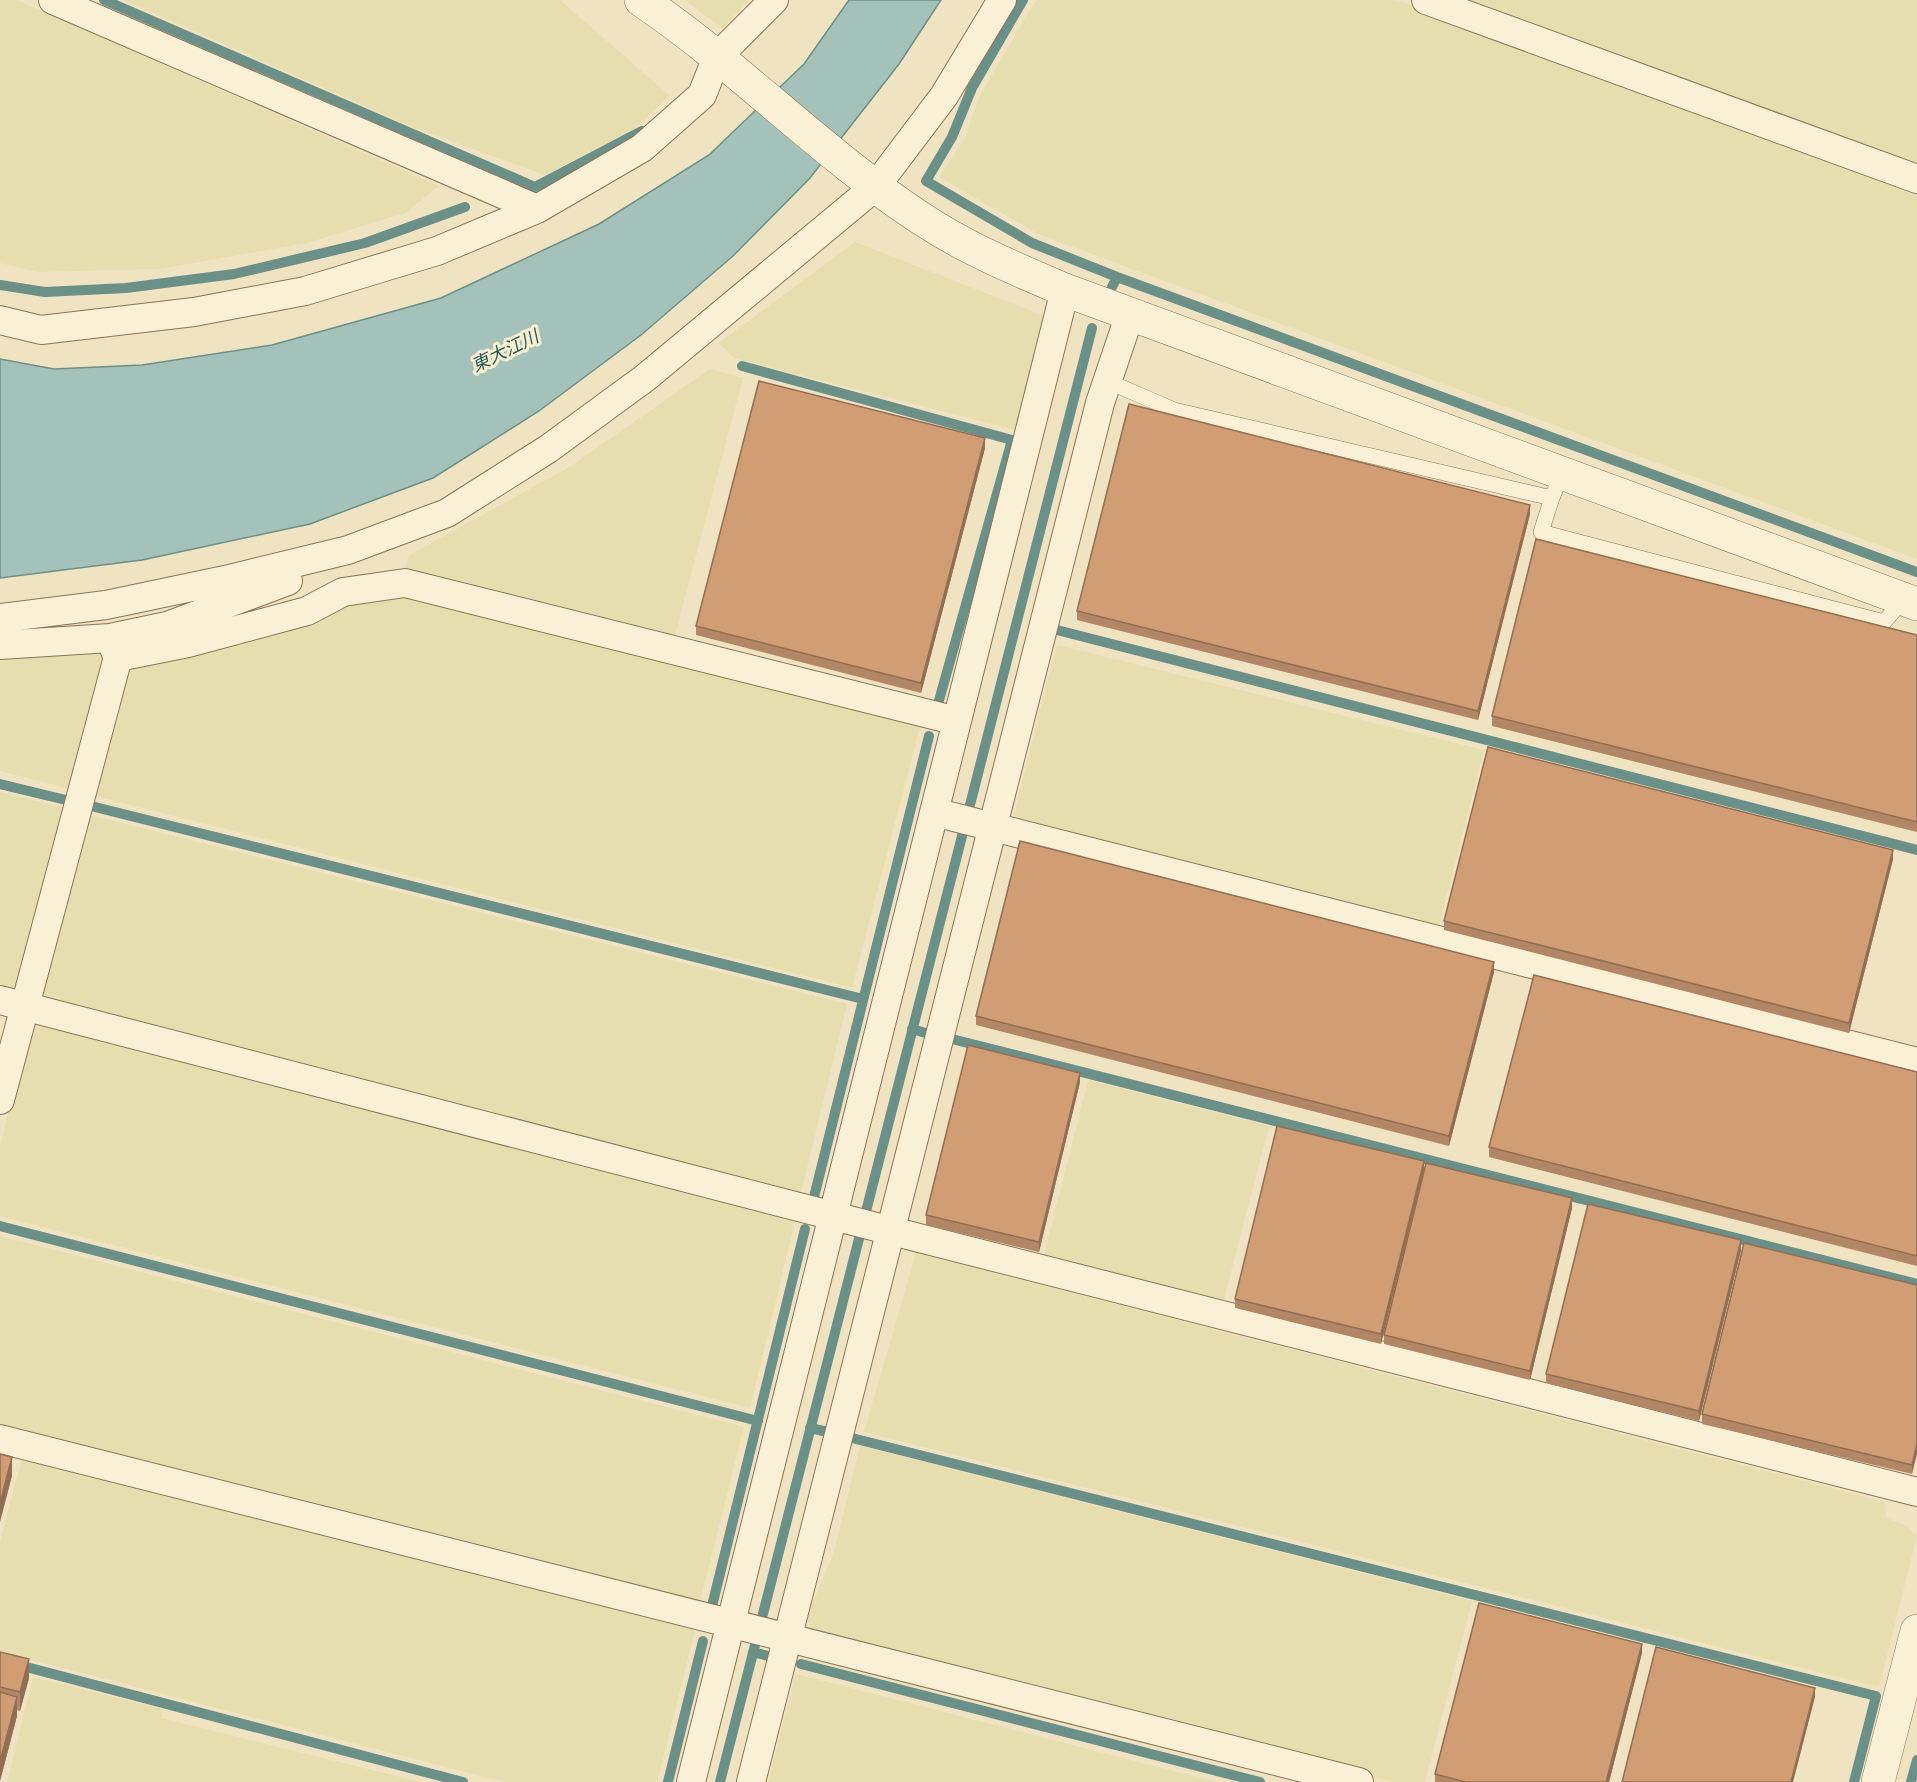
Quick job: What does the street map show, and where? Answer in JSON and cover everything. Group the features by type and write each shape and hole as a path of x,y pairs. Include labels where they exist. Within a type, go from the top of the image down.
{"street":[{"path":"53,0 537,209"},
{"path":"641,0 749,82 871,183 922,219 986,256 1065,290 1557,486 1911,602"},
{"path":"0,320 41,330 194,312 305,291 437,251 537,209 642,148 702,95 717,57 774,0"},
{"path":"0,618 106,605 225,580 348,550 447,513 548,449 645,378 871,183 944,96 1002,0"},
{"path":"1426,0 1917,179"},
{"path":"691,1782 735,1625 841,1218 942,814 957,721 1065,290"},
{"path":"751,1782 782,1636 987,826 1100,403 1130,314"},
{"path":"114,647 291,580 319,557"},
{"path":"0,645 114,647 189,644 307,611 343,592 405,583 957,721"},
{"path":"0,1100 12,1004 114,647"},
{"path":"942,814 1917,1062"},
{"path":"12,1004 1917,1492"},
{"path":"0,1439 1359,1782"},
{"path":"1878,1782 1917,1631"}],"lane":[{"path":"1107,381 1174,410 1557,486 1541,532 1884,622 1911,602"}],"shaded area":[{"path":"0,0 17,0 439,186 405,213 307,243 159,269 37,272 0,263"},
{"path":"124,0 560,0 670,96 634,129 545,175 415,128"},
{"path":"684,0 749,0 723,28"},
{"path":"1036,0 1396,0 1917,191 1917,559 1038,234 939,177 964,140 980,95"},
{"path":"1460,0 1917,0 1917,168"},
{"path":"855,242 1042,315 1044,332 1020,431 734,358 719,343"},
{"path":"710,369 743,378 674,639 405,569 409,555 568,468"},
{"path":"404,592 920,727 852,988 92,795 129,665 344,602"},
{"path":"1057,645 1484,750 1438,930 1020,821 1014,815"},
{"path":"98,651 103,663 70,789 0,771 0,652"},
{"path":"0,792 65,808 16,989 7,992 0,991"},
{"path":"86,814 847,1004 800,1197 51,1002 45,996 42,987"},
{"path":"44,1022 796,1217 750,1408 0,1216 0,1146 28,1033 35,1026"},
{"path":"1088,1080 1269,1126 1223,1303 1044,1256"},
{"path":"0,1236 744,1427 698,1609 0,1431"},
{"path":"916,1253 1885,1502 1886,1518 1905,1525 1917,1536 1879,1687 864,1432"},
{"path":"860,1446 1472,1601 1425,1782 1392,1782 812,1635 807,1616 834,1552"},
{"path":"23,1455 695,1630 657,1782 504,1782 0,1652 0,1541"},
{"path":"796,1674 1216,1782 768,1782"},
{"path":"33,1677 163,1709 161,1718 421,1782 7,1782"}],"water":[{"name":"東大江川","path":"849,0 941,0 899,64 810,178 733,256 641,335 539,411 433,478 310,524 142,560 0,578 0,359 54,369 142,365 272,345 441,298 599,224 709,155 804,64"}],"building":[{"path":"759,381 985,438 921,683 696,626"},
{"path":"1129,404 1530,505 1478,711 1077,611"},
{"path":"1536,539 1917,635 1917,822 1492,716"},
{"path":"1488,747 1893,850 1849,1023 1444,921"},
{"path":"1020,841 1494,962 1449,1136 976,1016"},
{"path":"1534,975 1917,1072 1917,1256 1489,1147"},
{"path":"968,1045 1080,1073 1039,1242 926,1215"},
{"path":"1277,1126 1424,1161 1381,1334 1235,1299"},
{"path":"1426,1163 1572,1198 1530,1371 1384,1335"},
{"path":"1588,1204 1741,1240 1699,1411 1546,1374"},
{"path":"1744,1243 1917,1285 1917,1444 1912,1465 1702,1414"},
{"path":"0,1454 12,1457 0,1503"},
{"path":"1479,1603 1642,1644 1606,1782 1465,1782 1435,1774"},
{"path":"1656,1647 1815,1688 1791,1782 1622,1782"},
{"path":"0,1652 29,1659 20,1692 0,1687"},
{"path":"0,1692 17,1697 0,1762"}],"waterway":[{"path":"104,0 535,187 642,131"},
{"path":"1023,0 972,88 952,137 926,181 1032,243 1117,277"},
{"path":"0,285 45,292 126,288 234,274 365,243 465,207"},
{"path":"1112,287 1117,277 1917,572"},
{"path":"720,1782 1092,328"},
{"path":"742,366 1012,440 938,704"},
{"path":"1053,629 1917,850"},
{"path":"814,1197 929,736"},
{"path":"0,784 66,800"},
{"path":"91,806 863,999"},
{"path":"912,1029 929,1034"},
{"path":"948,1038 1917,1284"},
{"path":"0,1226 758,1421"},
{"path":"712,1606 805,1229"},
{"path":"810,1428 828,1432"},
{"path":"848,1437 1876,1696 1854,1782"},
{"path":"668,1782 703,1641"},
{"path":"753,1652 772,1657"},
{"path":"0,1660 463,1782"},
{"path":"801,1664 1260,1782"},
{"path":"1911,1782 1917,1760"}]}
